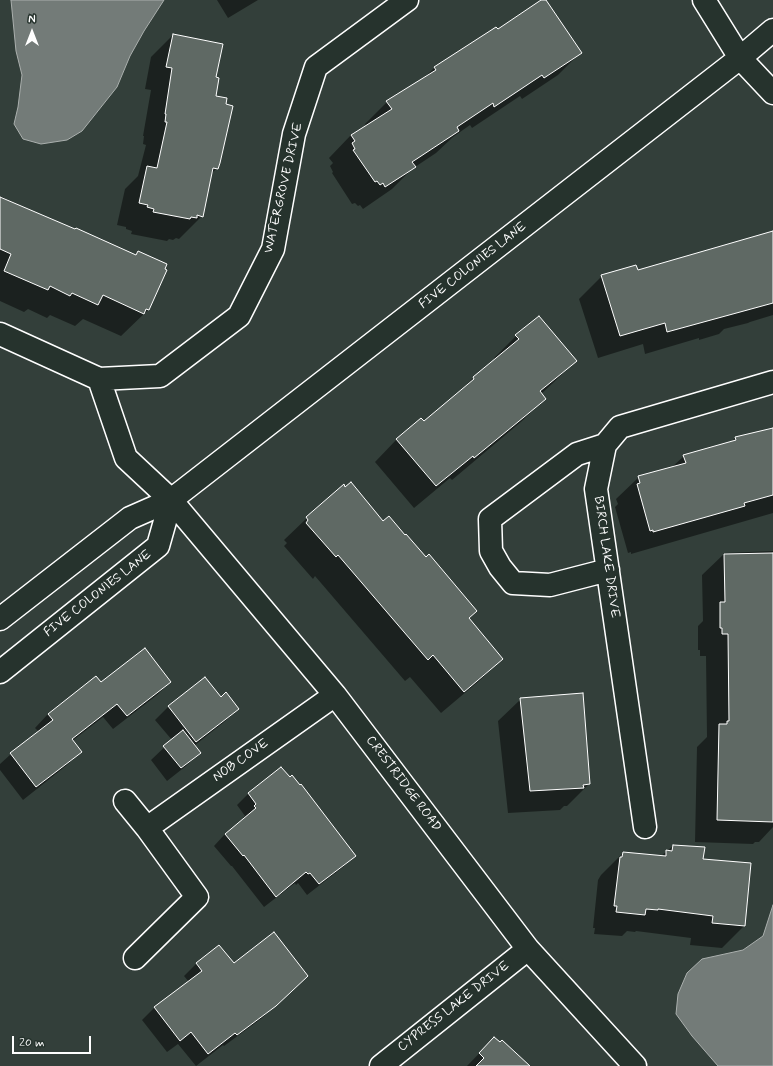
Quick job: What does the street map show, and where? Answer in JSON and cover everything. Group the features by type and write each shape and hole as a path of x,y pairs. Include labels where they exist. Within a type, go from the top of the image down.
{"street":[{"name":"WATERGROVE DRIVE","path":"0,334 99,379 160,376 239,316 273,249 294,134 316,67 407,0"},
{"path":"704,0 740,58 773,93"},
{"name":"FIVE COLONIES LANE","path":"0,619 130,518 171,500 740,58 773,30"},
{"name":"CRESTRIDGE ROAD","path":"99,379 126,458 171,500 335,695 528,949 635,1066"},
{"name":"BIRCH LAKE DRIVE","path":"645,827 596,489 606,445 620,427 773,382"},
{"path":"606,445 577,454 490,519 492,552 500,567 513,583 550,585 608,570"},
{"name":"FIVE COLONIES LANE","path":"0,672 158,546 171,500"},
{"name":"NOB COVE","path":"147,828 335,695"},
{"path":"125,801 147,828 197,897 135,958"},
{"name":"CYPRESS LAKE DRIVE","path":"381,1066 528,949"}],"shaded area":[{"path":"11,0 164,0 130,56 117,87 82,131 67,140 41,144 23,139 14,124 18,107 22,75 16,51"},
{"path":"773,905 773,1066 718,1066 692,1036 676,1014 678,994 687,973 702,959 743,950 763,936"}],"building":[{"path":"541,0 546,0 582,53 544,78 542,75 494,107 493,103 457,127 459,131 412,162 416,167 385,187 383,183 380,185 377,181 375,182 353,150 355,149 352,143 355,141 351,135 392,109 386,101 436,70 434,67 496,27 498,29"},
{"path":"173,34 223,44 216,77 219,78 216,96 227,98 226,104 233,106 220,163 218,169 213,168 203,217 197,215 197,218 191,217 190,219 153,212 154,209 147,207 148,205 139,203 147,166 157,168 167,122 165,122 165,114 172,68 166,67"},
{"path":"0,197 75,229 76,228 136,255 138,251 167,264 165,269 167,270 149,310 146,309 144,314 103,295 98,305 72,293 70,296 50,286 48,290 4,271 11,254 0,249"},
{"path":"773,231 773,303 667,332 665,323 620,336 601,275 636,265 638,270"},
{"path":"539,316 577,361 540,391 546,399 474,458 473,456 436,486 396,439 421,418 424,421 474,379 473,377 519,339 515,335"},
{"path":"773,428 773,495 744,503 745,506 653,532 653,530 650,531 637,484 640,483 638,476 686,463 683,455 736,440 735,437"},
{"path":"351,482 383,521 389,516 426,557 429,554 477,611 469,618 503,659 464,692 433,655 428,660 338,555 336,557 306,523 308,520 306,517 344,484 345,487"},
{"path":"773,553 773,822 717,820 719,724 727,724 727,721 729,721 728,634 722,634 722,628 720,628 720,602 725,602 724,554"},
{"path":"145,648 171,682 127,716 117,704 72,739 82,752 36,787 10,753 53,720 48,714 96,676 101,682"},
{"path":"205,677 221,697 226,692 239,709 196,742 168,706"},
{"path":"583,693 590,784 583,785 584,788 530,791 520,698"},
{"path":"183,730 201,753 181,768 163,746"},
{"path":"281,767 290,777 292,775 300,785 301,784 356,856 319,884 310,873 308,874 306,872 276,897 244,855 243,856 225,834 256,808 254,806 256,804 248,793"},
{"path":"673,845 705,847 703,859 751,863 745,926 712,923 713,916 658,909 646,909 645,915 616,912 617,906 614,906 620,857 622,857 623,852 666,856 666,850 672,851"},
{"path":"274,932 308,976 276,1006 237,1035 235,1033 208,1054 191,1032 180,1041 154,1007 202,971 196,963 219,945 234,963"},
{"path":"494,1037 500,1042 502,1040 530,1066 476,1066 484,1058 479,1053"}]}
